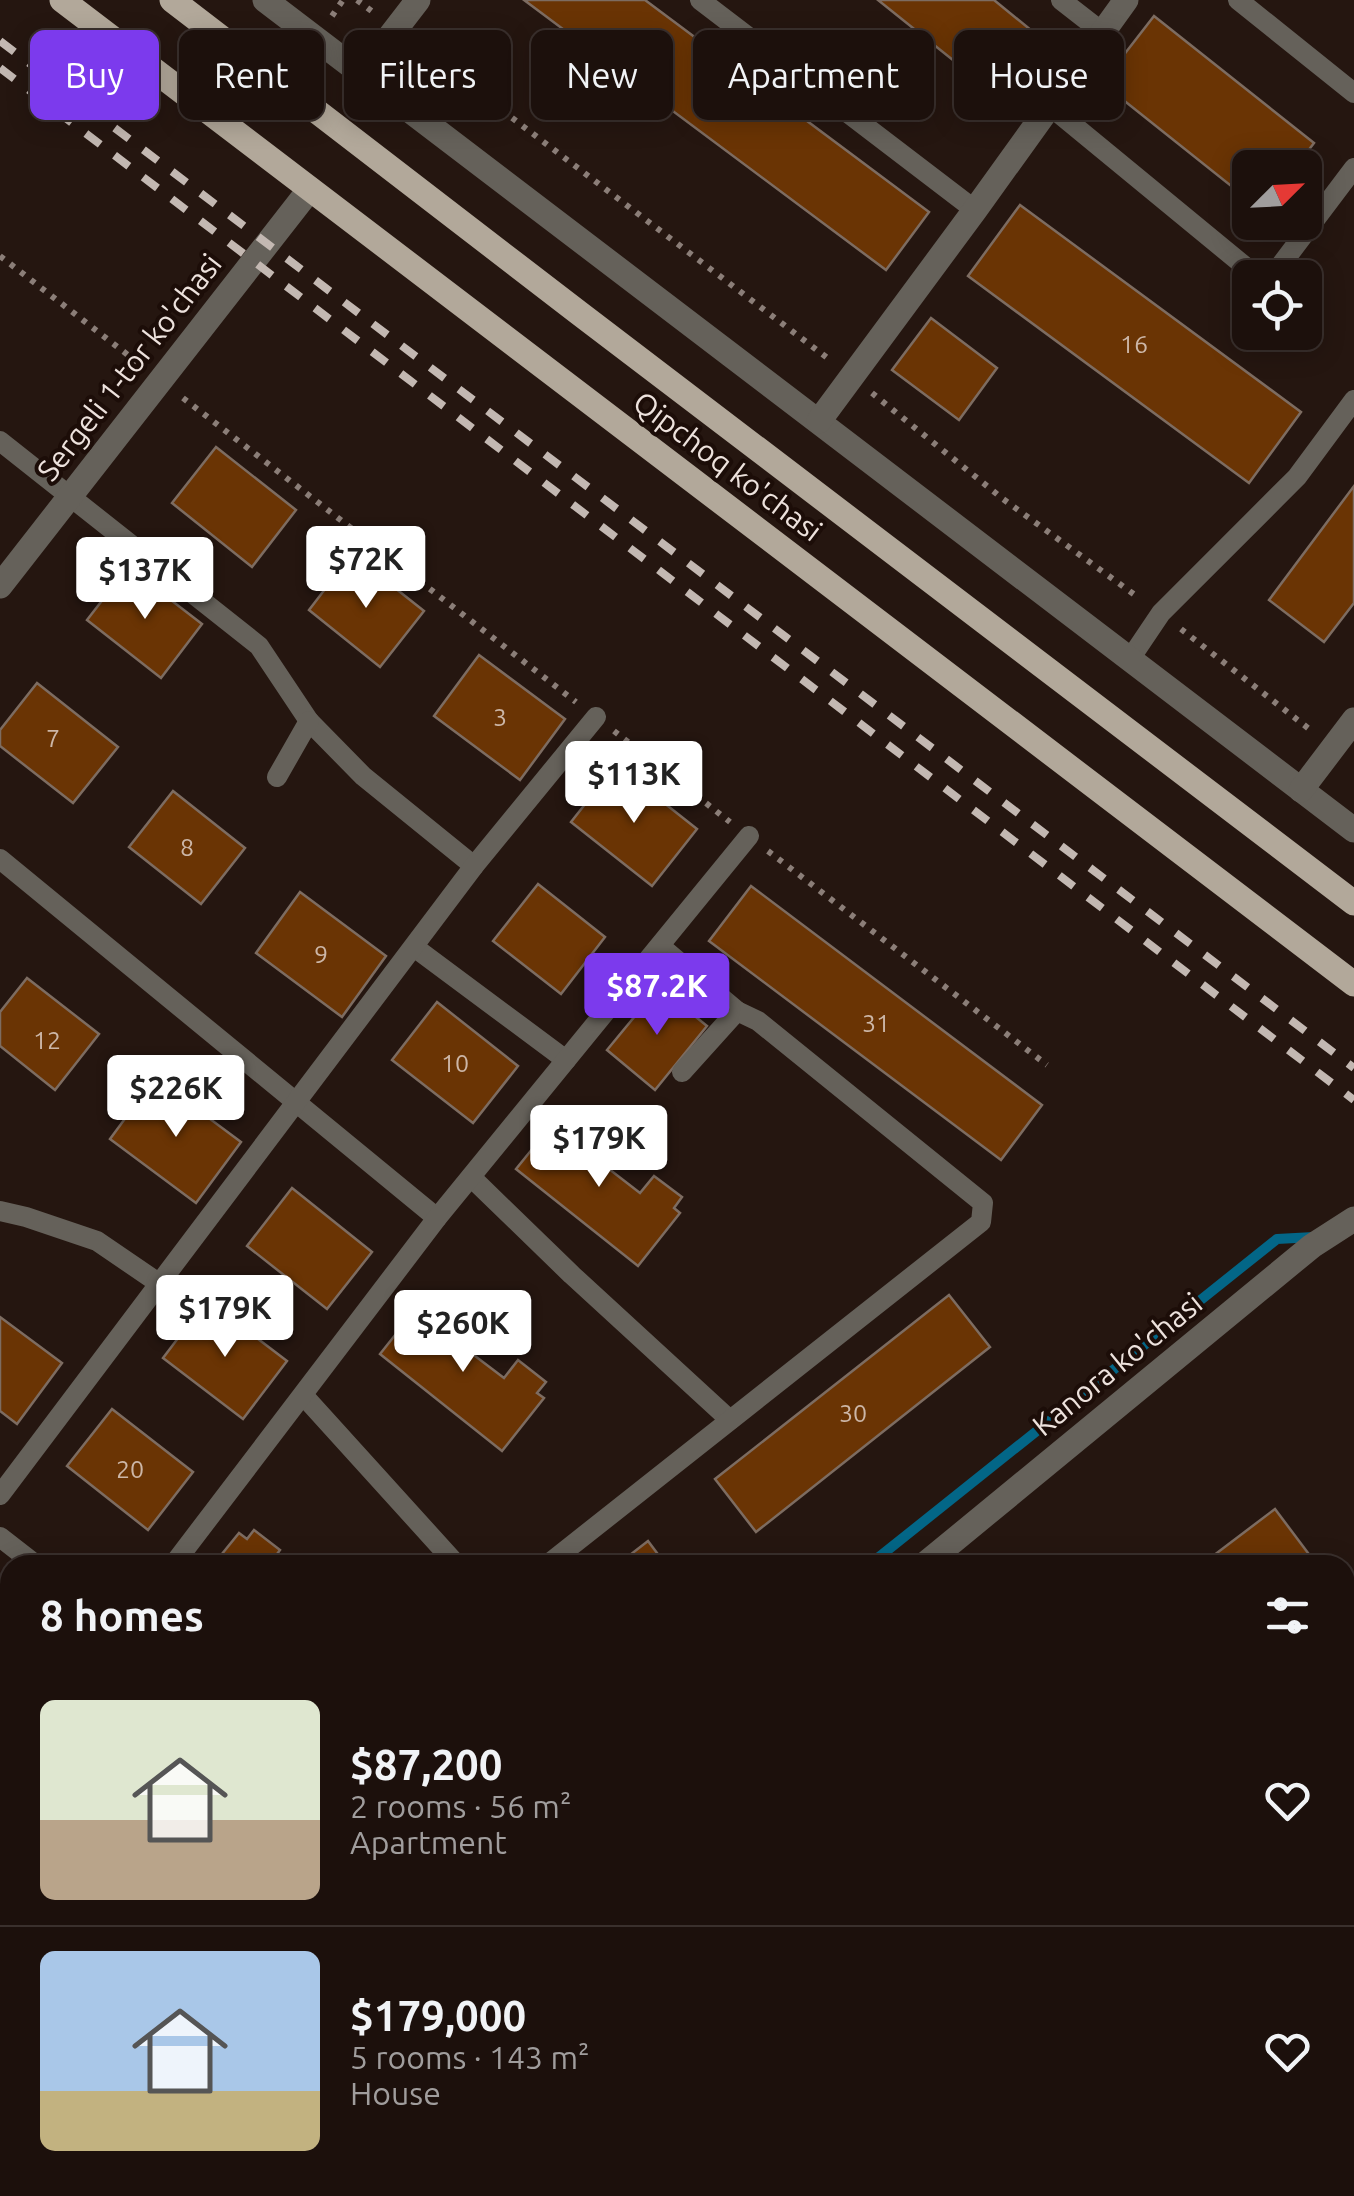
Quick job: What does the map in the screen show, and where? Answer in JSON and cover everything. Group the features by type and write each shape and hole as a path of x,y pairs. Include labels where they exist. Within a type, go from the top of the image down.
{"main road":[{"name":"Qipchoq ko'chasi","path":"62,0 1354,984"},
{"name":"Qipchoq ko'chasi","path":"172,0 1354,904"}],"street":[{"path":"265,0 344,61"},
{"path":"1104,30 1126,0"},
{"path":"391,30 408,4"},
{"path":"422,120 1354,830"},
{"path":"819,421 1040,120"},
{"name":"Sergeli 1-tor ko'chasi","path":"0,586 310,189"},
{"path":"1300,790 1354,720"},
{"name":"Kanora ko'chasi","path":"936,1555 1312,1246 1349,1222"}],"lane":[{"path":"700,0 976,210"},
{"path":"1061,0 1099,30"},
{"path":"1238,0 1354,93"},
{"path":"1067,120 1236,260"},
{"path":"1284,260 1354,168"},
{"path":"1130,659 1160,613 1297,477 1354,400"},
{"path":"0,440 259,646 309,721 362,776 474,866"},
{"path":"0,1496 474,866 596,718"},
{"path":"276,777 309,721"},
{"path":"181,1555 436,1218 749,836"},
{"path":"0,859 436,1218"},
{"path":"414,946 566,1060"},
{"path":"560,1555 981,1222 983,1203 758,1020 738,1012 660,946"},
{"path":"682,1072 738,1012"},
{"path":"471,1177 730,1420"},
{"path":"0,1211 97,1241 160,1284"},
{"path":"303,1395 448,1555"},
{"path":"0,1538 23,1555"}],"path":[{"path":"0,256 1046,1065"}],"building":[{"path":"524,0 645,0 693,36 693,120 806,120 929,212 886,270 673,111 673,30 564,30"},
{"path":"878,0 994,0 1031,30 954,30 954,61 934,45 934,30 915,30"},
{"path":"1154,16 1314,143 1309,150 1232,150 1232,187 1124,101 1124,55"},
{"path":"1020,205 1301,412 1249,483 968,276"},
{"path":"931,318 997,368 959,420 892,370"},
{"path":"216,447 296,510 252,567 172,503"},
{"path":"1354,486 1354,603 1324,642 1269,600"},
{"path":"352,554 424,611 380,667 309,610"},
{"path":"128,567 202,624 161,678 87,620"},
{"path":"479,655 565,719 520,780 434,716"},
{"path":"37,683 118,747 73,803 0,746 0,730"},
{"path":"616,765 697,829 652,886 571,822"},
{"path":"173,791 245,848 201,904 129,847"},
{"path":"538,884 605,937 561,994 493,941"},
{"path":"751,886 1042,1105 1001,1160 709,941"},
{"path":"300,892 386,956 342,1017 256,953"},
{"path":"27,978 99,1034 55,1090 0,1046 0,1012"},
{"path":"659,987 707,1026 655,1090 607,1050"},
{"path":"437,1002 518,1066 473,1123 392,1060"},
{"path":"155,1078 241,1142 196,1203 110,1139"},
{"path":"575,1113 600,1133 587,1152 640,1193 654,1176 682,1197 674,1208 680,1213 638,1266 516,1169 559,1116 567,1123"},
{"path":"292,1188 372,1252 327,1309 247,1246"},
{"path":"949,1295 990,1347 756,1532 715,1479"},
{"path":"439,1298 464,1318 450,1337 504,1378 518,1360 546,1382 537,1393 544,1398 502,1451 380,1354 423,1300 431,1307"},
{"path":"207,1300 287,1361 243,1419 163,1358"},
{"path":"0,1317 62,1363 17,1424 0,1411"},
{"path":"112,1409 193,1472 148,1530 67,1466"},
{"path":"1275,1509 1310,1555 1214,1555"},
{"path":"254,1530 280,1550 276,1555 221,1555 239,1533 247,1539"},
{"path":"648,1541 658,1555 630,1555"}],"waterway":[{"path":"882,1555 1277,1239 1314,1237"}],"railway":[{"path":"0,41 1354,1068"},
{"path":"0,68 1354,1100"}]}
